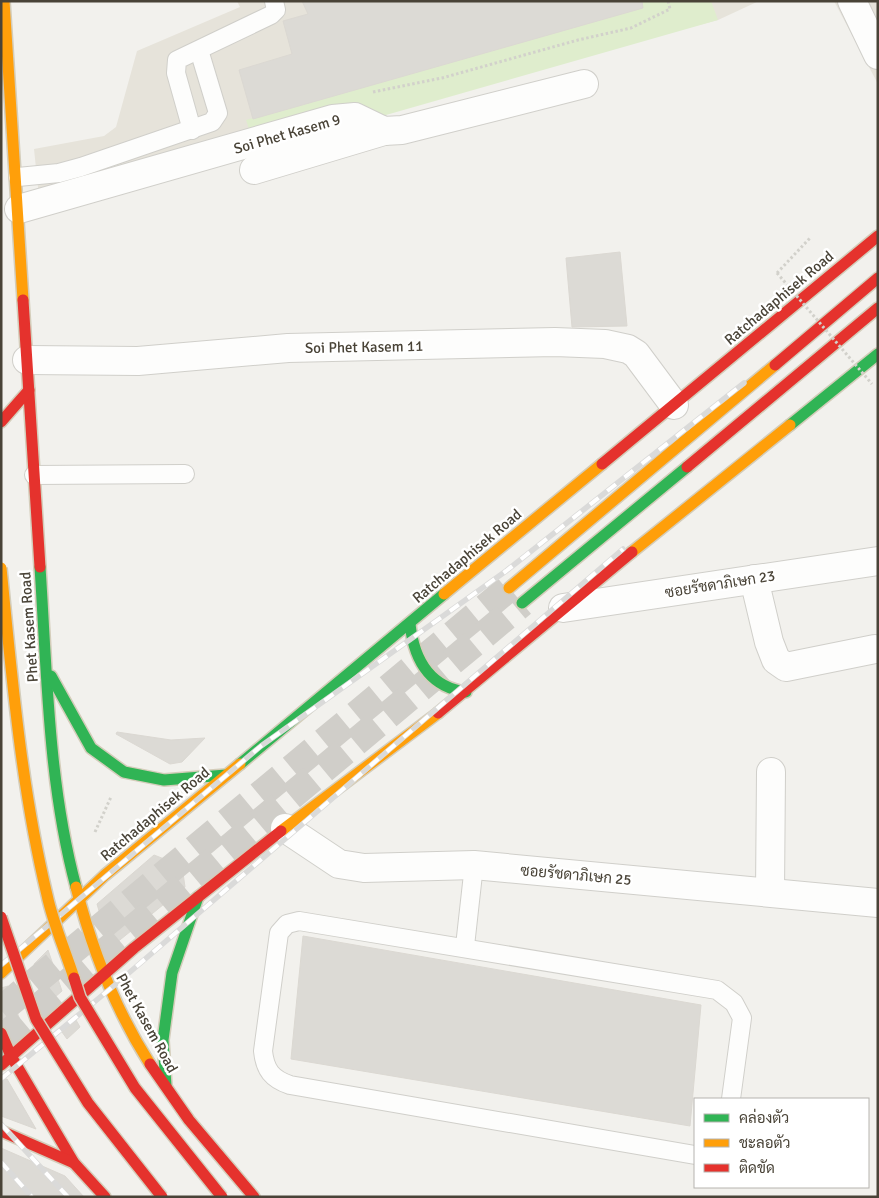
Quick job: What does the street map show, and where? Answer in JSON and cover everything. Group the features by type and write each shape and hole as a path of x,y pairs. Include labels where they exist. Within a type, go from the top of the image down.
{"main road":[{"name":"Phet Kasem Road","path":"4,1 18,177 46,667 57,781 78,901 103,975 124,1018 166,1087 234,1176 254,1197"},
{"name":"Ratchadaphisek Road","path":"1,973 105,874 878,236"},
{"path":"509,588 878,278"},
{"path":"522,604 878,308"},
{"path":"1,1065 103,975 198,897 285,828 466,692 563,608 878,354"},
{"path":"1,422 29,390"},
{"name":"Phet Kasem Road","path":"1,568 16,720 30,818 47,898 80,997 135,1088 222,1197"},
{"path":"410,624 412,646 425,670 444,687 466,692"},
{"path":"46,667 91,748 124,772 164,780 226,775"},
{"path":"166,1087 163,1040 172,973 198,897"},
{"path":"1,917 36,1019 88,1102 162,1197"},
{"path":"1,1033 11,1056 74,1163 105,1197"},
{"path":"1,1131 74,1163"}],"street":[{"path":"852,1 878,55"},
{"path":"254,170 384,131 402,130 584,84"},
{"name":"Soi Phet Kasem 9","path":"20,209 334,119 355,117 384,131"},
{"name":"Soi Phet Kasem 11","path":"27,360 138,361 288,348 555,342 604,344 628,349 636,354 674,405"},
{"name":"ซอยรัชดาภิเษก 23","path":"563,608 878,561"},
{"path":"754,579 768,642 776,660 786,667 875,648"},
{"path":"770,892 771,772"},
{"name":"ซอยรัชดาภิเษก 25","path":"285,828 339,864 364,868 474,865 878,903"}],"lane":[{"path":"192,130 175,67 178,59 273,13 276,7 274,1"},
{"path":"18,177 54,174 81,167 212,122 218,113 199,50"},
{"path":"34,475 185,474"},
{"path":"465,946 474,865"},
{"path":"694,1155 290,1085 278,1081 267,1070 264,1061 264,1037 280,933 287,924 299,920 465,946 717,990 723,993 738,1009 742,1022 731,1098"}],"path":[{"path":"364,94 442,78 578,40 631,28 670,9 668,1"},
{"path":"810,238 778,273 872,384"},
{"path":"91,840 115,789"}],"shaded area":[{"path":"237,1 759,1 718,20 39,197 34,149 104,136 116,127 137,51 240,7"},
{"path":"834,1 878,1 878,84"}],"green space":[{"path":"642,1 711,1 718,20 379,117 251,135 246,120"}],"building":[{"path":"302,1 642,1 643,8 253,119 239,70 292,54 283,21 308,14"},
{"path":"620,252 627,326 572,327 566,258"},
{"path":"117,732 171,740 205,738 182,762 170,764 116,734"},
{"path":"154,855 182,866 185,887 110,948 97,904"},
{"path":"303,936 701,1005 690,1126 291,1059"},
{"path":"48,950 62,991 47,1004 34,964"},
{"path":"8,986 22,1026 17,1030 11,1021 1,1018 1,988"},
{"path":"76,1020 80,1027 67,1039 62,1032"},
{"path":"7,1079 36,1129 1,1116 1,1080"},
{"path":"1,1148 65,1176 84,1197 1,1197"}],"tunnel":[{"path":"1,1010 509,588"},
{"path":"1,1039 522,603"}],"railway":[{"path":"1,965 261,746 506,571 744,383"},
{"path":"1,1079 116,984 623,549"},
{"path":"1,1124 68,1197"},
{"path":"1,1162 32,1197"}],"traffic: fast":[{"path":"790,425 878,354"},
{"path":"522,603 687,467"},
{"path":"40,567 54,768 67,848 76,887"},
{"path":"240,764 444,594"},
{"path":"410,624 415,649 420,660 433,678 453,689 466,692"},
{"path":"51,676 91,748 124,772 164,780 226,775"},
{"path":"166,1086 163,1040 172,973 198,897"}],"traffic: slow":[{"path":"4,1 23,300"},
{"path":"509,588 775,365"},
{"path":"632,552 790,425"},
{"path":"444,594 602,464"},
{"path":"1,568 18,732 30,814 50,905 74,978"},
{"path":"281,831 438,713"},
{"path":"1,973 105,875 240,764"},
{"path":"76,887 89,934 106,979 126,1022 150,1064"}],"traffic: jam":[{"path":"602,464 878,236"},
{"path":"775,365 878,278"},
{"path":"23,300 40,567"},
{"path":"687,467 878,308"},
{"path":"1,422 29,390"},
{"path":"438,713 632,552"},
{"path":"1,1065 134,948 281,831"},
{"path":"1,917 36,1019 88,1103 162,1197"},
{"path":"74,978 80,997 135,1088 222,1197"},
{"path":"1,1033 11,1056 74,1163 105,1197"},
{"path":"150,1064 189,1120 254,1197"},
{"path":"1,1131 74,1163"}]}
